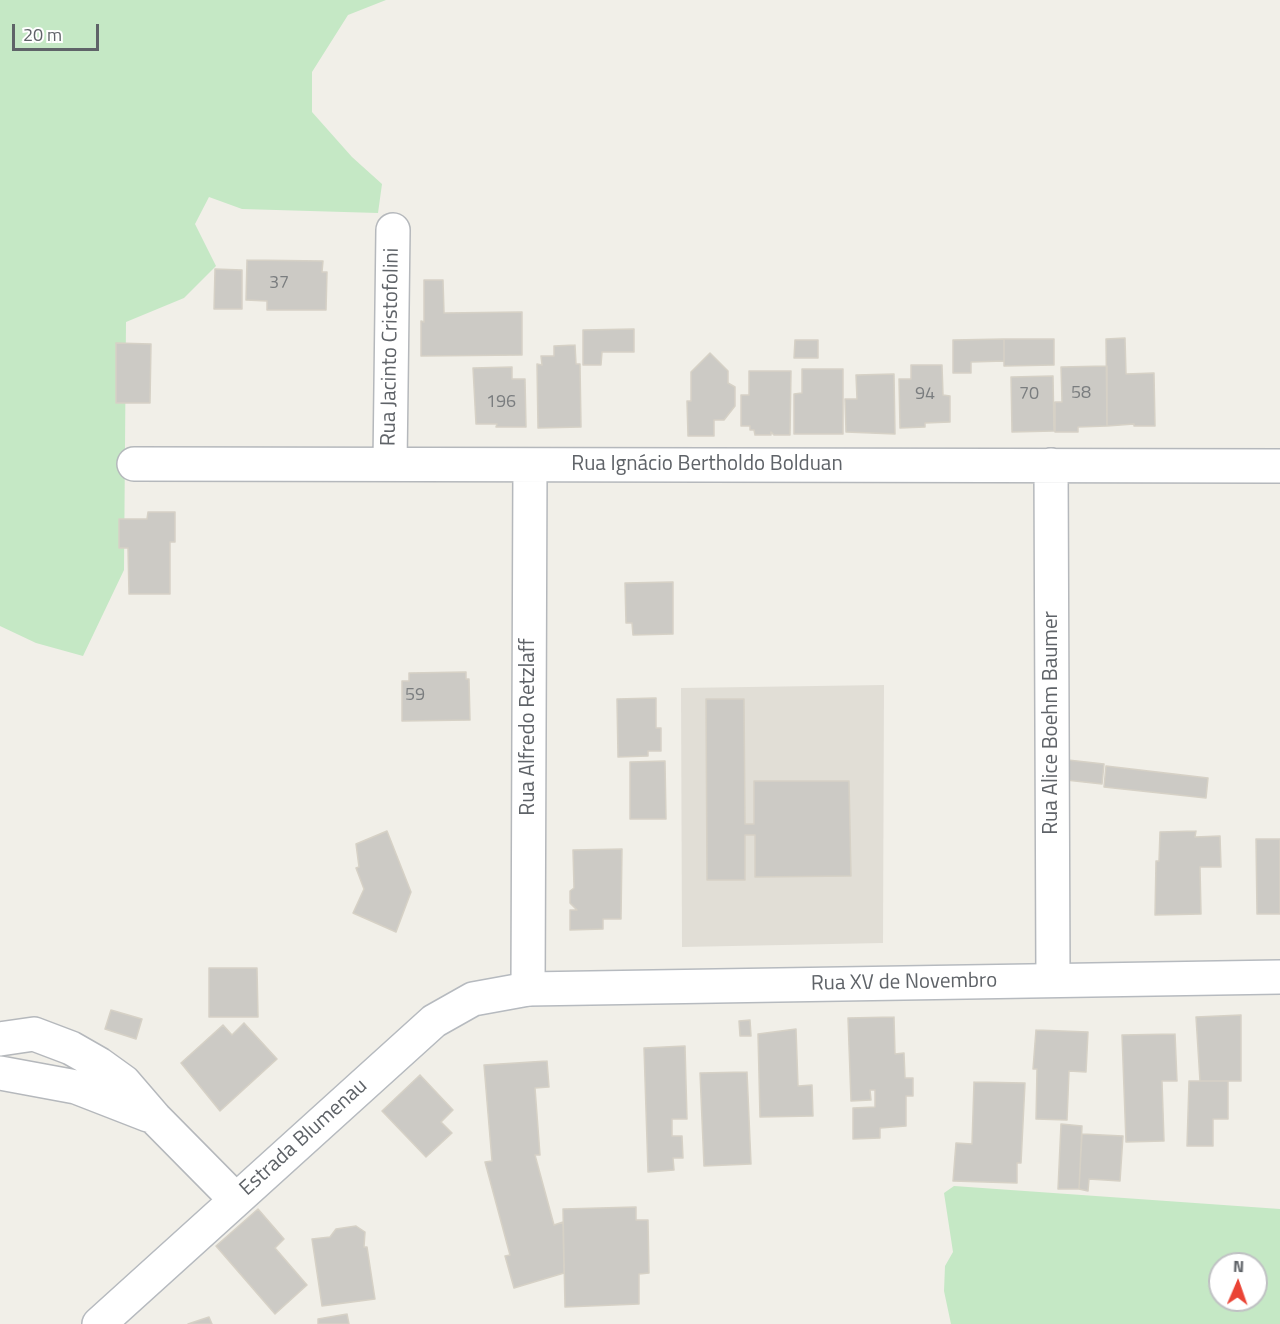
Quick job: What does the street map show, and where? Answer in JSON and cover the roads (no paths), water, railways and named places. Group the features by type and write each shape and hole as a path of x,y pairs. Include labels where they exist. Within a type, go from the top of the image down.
{"street":[{"name":"Rua Jacinto Cristofolini","path":"390,465 393,230"},
{"name":"Rua Ignácio Bertholdo Bolduan","path":"134,464 1280,466"},
{"name":"Rua Alfredo Retzlaff","path":"528,989 530,465"},
{"name":"Rua Alice Boehm Baumer","path":"1051,465 1053,980"},
{"name":"Rua XV de Novembro","path":"528,989 1280,977"},
{"name":"Estrada Blumenau","path":"99,1324 434,1022 472,999 528,989"},
{"path":"0,1039 34,1034 71,1048 99,1064 124,1082 155,1118 235,1199"},
{"path":"0,1073 75,1087 155,1118"}]}
